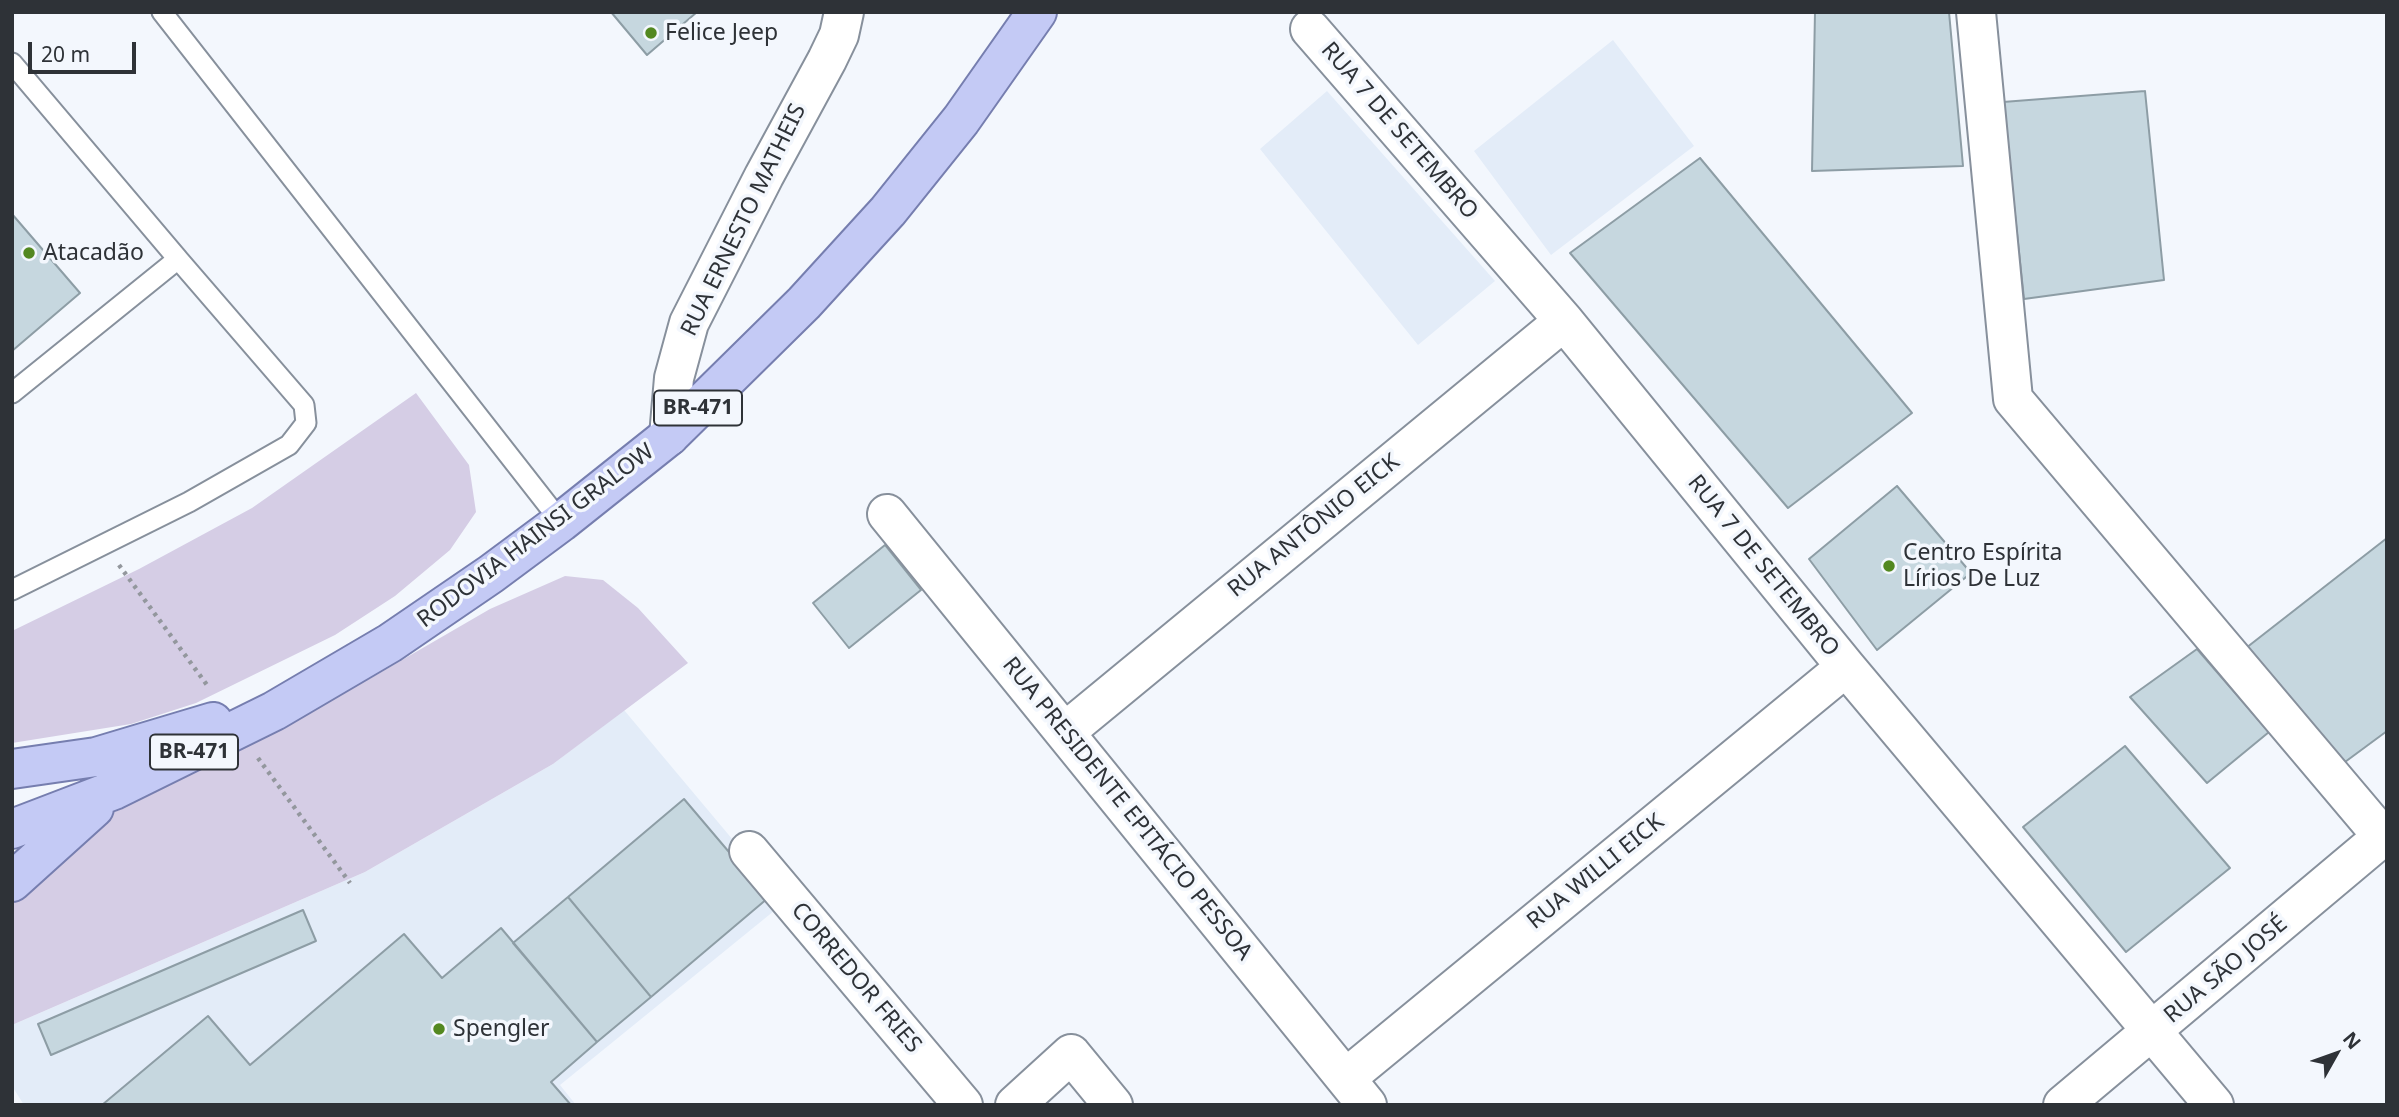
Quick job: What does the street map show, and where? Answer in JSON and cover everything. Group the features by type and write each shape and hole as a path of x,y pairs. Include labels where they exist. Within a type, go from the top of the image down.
{"main road":[{"name":"RODOVIA HAINSI GRALOW","path":"12,830 114,790 274,711 390,643 491,574 669,436 804,303 888,211 961,120 1037,12"},
{"path":"12,769 96,757 230,717 274,711"},
{"path":"12,881 114,790"}],"street":[{"name":"RUA ERNESTO MATHEIS","path":"669,436 674,378 689,323 827,60 839,35 844,12"},
{"path":"1976,12 2013,399 2385,835"},
{"name":"RUA 7 DE SETEMBRO","path":"1310,29 1564,321 1846,667 2214,1105"},
{"name":"RUA ANTÔNIO EICK","path":"1065,732 1564,321"},
{"name":"RUA PRESIDENTE EPITÁCIO PESSOA","path":"887,514 1357,1091"},
{"name":"RUA WILLI EICK","path":"1357,1091 1846,667"},
{"name":"RUA SÃO JOSÉ","path":"2063,1105 2385,835"},
{"name":"CORREDOR FRIES","path":"749,851 963,1105"},
{"path":"1015,1105 1071,1054 1113,1105"}],"lane":[{"path":"162,12 561,522"},
{"path":"12,63 304,405 306,423 289,445 189,502 12,590"},
{"path":"12,393 178,259"}],"shaded area":[{"path":"1613,40 1694,146 1551,255 1474,151"},
{"path":"1327,91 1495,281 1418,345 1260,149"},
{"path":"416,393 469,465 476,512 450,550 395,596 335,635 196,703 131,724 12,743 12,631 139,569 252,508"},
{"path":"565,576 603,580 638,608 688,663 553,764 365,872 12,1025 12,889 92,824 371,678 490,609"},
{"path":"624,710 785,902 560,1085 576,1105 24,1105 12,1086 12,1025 365,872 553,764"}],"building":[{"name":"Felice Jeep","path":"611,12 697,12 647,55"},
{"path":"1815,12 1949,12 1963,166 1812,171"},
{"path":"2145,91 2164,280 2024,299 2003,102"},
{"path":"1700,158 1912,413 1788,508 1570,253"},
{"name":"Atacadão","path":"12,214 80,293 12,351"},
{"name":"Centro Espírita Lírios De Luz","path":"1897,486 1971,573 1877,650 1809,559"},
{"path":"2387,538 2387,731 2345,762 2246,648"},
{"path":"885,545 921,590 849,648 813,603"},
{"path":"2197,649 2269,732 2207,783 2130,697"},
{"path":"2125,746 2230,868 2126,952 2023,827"},
{"path":"684,799 768,898 651,997 568,897"},
{"path":"568,897 651,997 597,1042 513,943"},
{"path":"303,910 316,941 51,1055 38,1024"},
{"name":"Spengler","path":"501,928 597,1042 551,1082 571,1105 102,1105 208,1016 250,1065 404,934 442,978"}],"place":[{"name":"Felice Jeep","path":"651,33"},
{"name":"Atacadão","path":"29,253"},
{"name":"Centro Espírita Lírios De Luz","path":"1889,566"},
{"name":"Spengler","path":"439,1029"}]}
